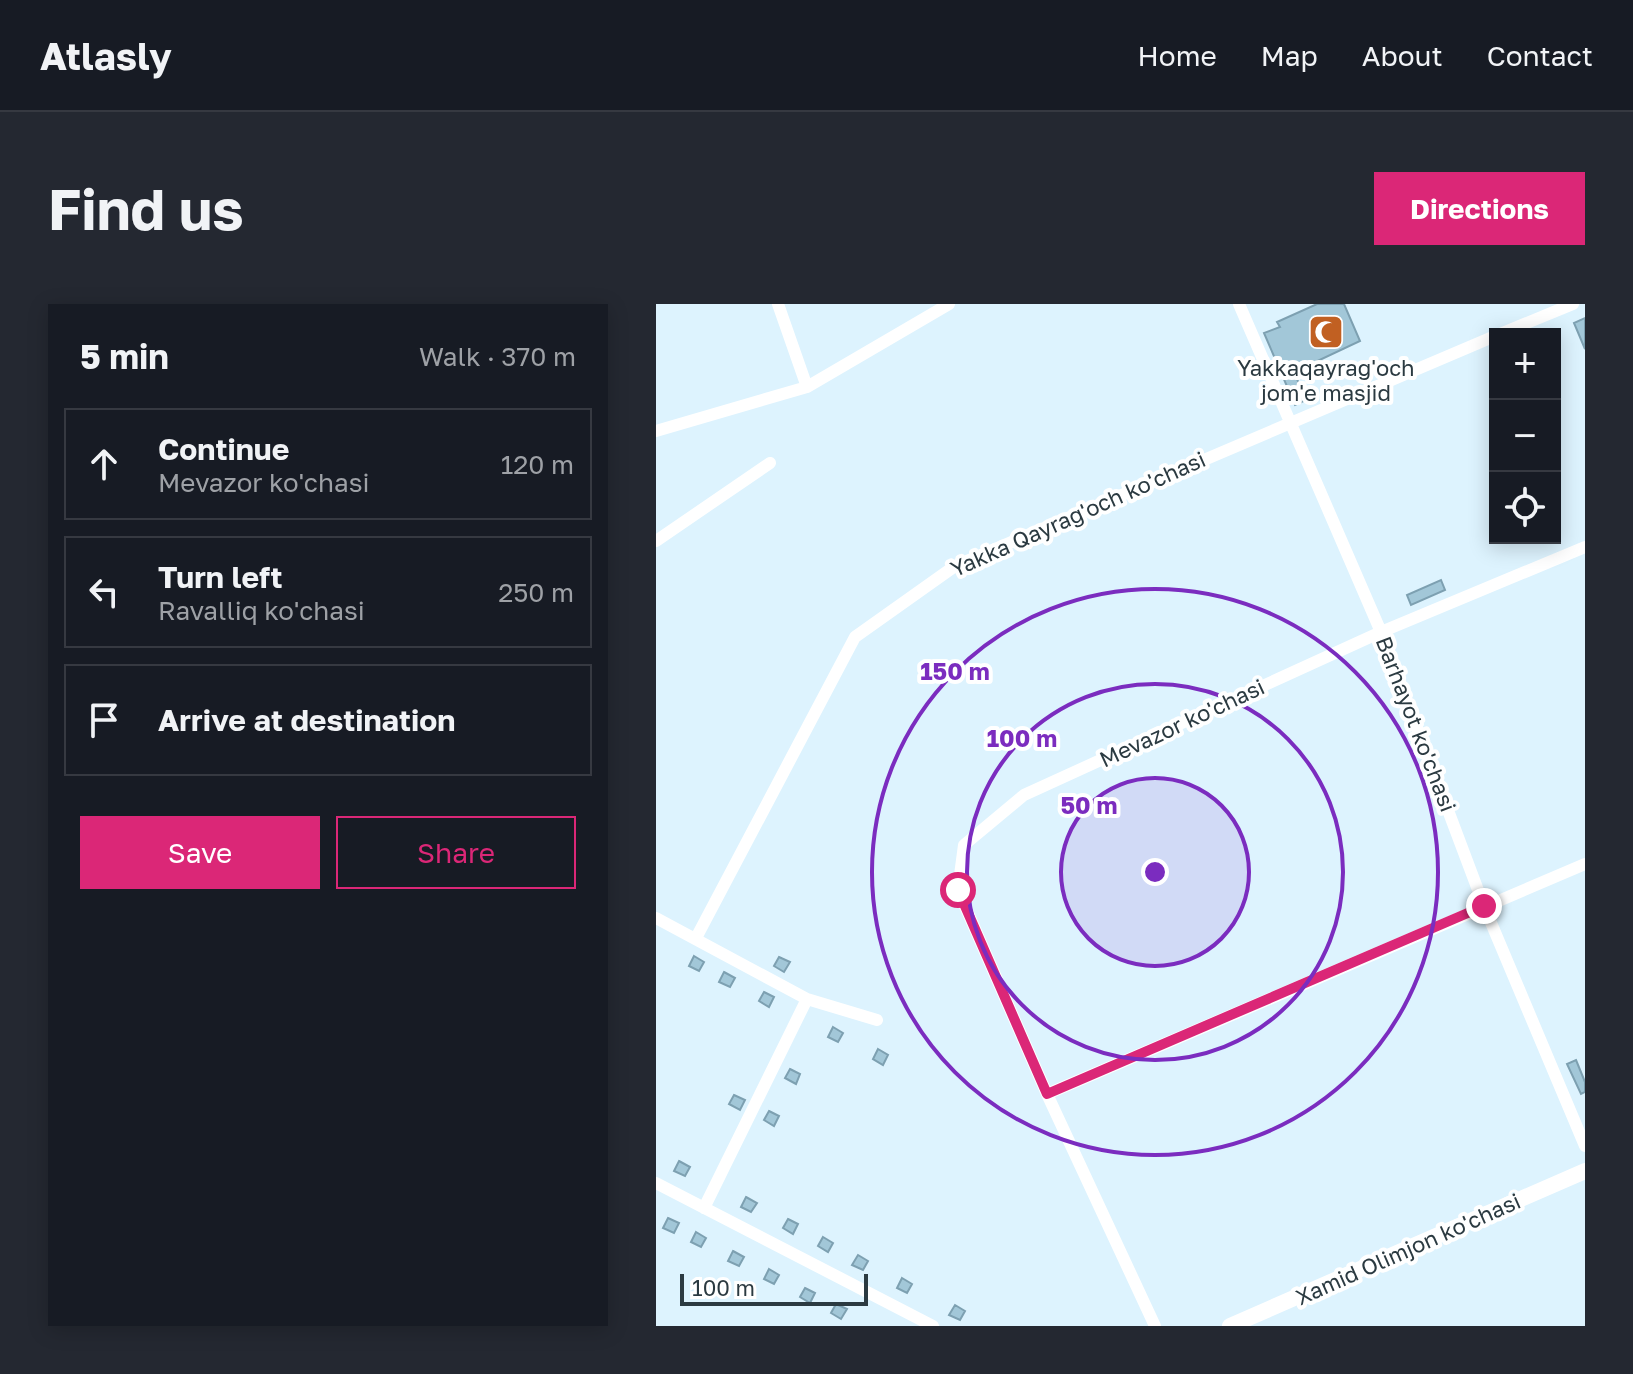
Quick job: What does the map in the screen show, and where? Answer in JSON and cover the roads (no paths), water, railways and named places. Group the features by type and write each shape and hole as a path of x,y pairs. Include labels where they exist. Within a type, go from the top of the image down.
{"main road":[{"name":"Xamid Olimjon ko'chasi","path":"1230,1326 1585,1171"}],"street":[{"path":"778,304 807,387"},
{"path":"656,431 807,387 949,304"},
{"name":"Barhayot ko'chasi","path":"1239,304 1381,632 1484,906 1585,1146"},
{"name":"Yakka Qayrag'och ko'chasi","path":"1515,328 1573,304"},
{"name":"Yakka Qayrag'och ko'chasi","path":"696,938 855,637 955,566 1289,421 1489,339"},
{"path":"656,541 770,463"},
{"name":"Mevazor ko'chasi","path":"1155,1326 1047,1094 958,890 964,845 1024,795 1381,632 1585,547"},
{"path":"1047,1094 1585,864"},
{"path":"656,918 807,999 877,1020"},
{"path":"704,1208 807,999"},
{"path":"656,1183 933,1326"}],"place":[{"name":"Yakkaqayrag'och jom'e masjid","path":"1326,332"}]}
